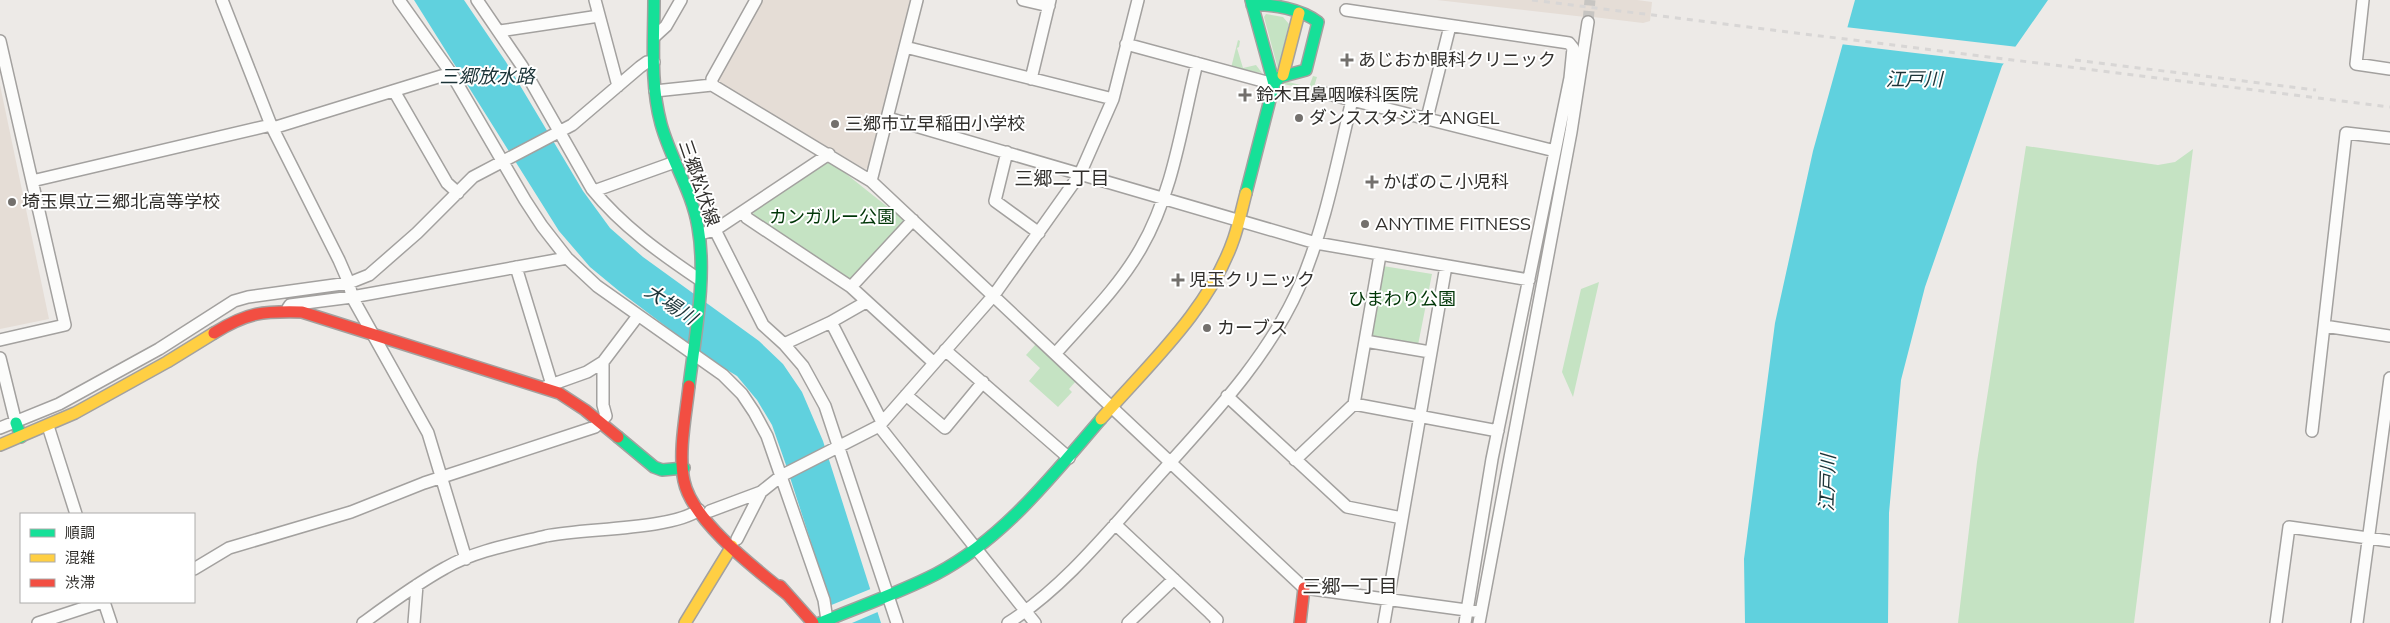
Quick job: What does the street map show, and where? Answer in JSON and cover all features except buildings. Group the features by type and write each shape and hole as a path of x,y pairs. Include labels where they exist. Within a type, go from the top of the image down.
{"street":[{"path":"222,0 272,126 351,291 428,433 466,559"},
{"path":"400,0 451,73 542,226 567,258 596,286 637,317 693,352 723,376 746,400 767,436 784,475 824,600 827,620 936,574 977,548 1028,503 1192,316 1225,260 1240,220 1274,84 1277,78 1283,75 1300,74 1306,70 1319,24 1316,19 1251,2 1274,84"},
{"path":"477,0 500,31 540,95 559,132 594,191 632,230 699,283"},
{"path":"596,0 618,86"},
{"name":"三郷松伏線","path":"654,0 654,62 661,126 692,204 700,234 699,283 686,419 684,484 762,576 788,594 813,623"},
{"path":"654,37 669,22 680,0"},
{"path":"712,84 712,79 756,0"},
{"path":"871,181 917,0"},
{"path":"1023,0 1049,3 1031,79"},
{"path":"362,623 446,567 466,559 546,536 645,525 692,515 761,492 784,475 834,447 881,424 933,362 994,295 1080,174 1113,99 1138,0"},
{"path":"2363,0 2356,64 2390,69"},
{"path":"1346,10 1569,43 1573,48 1570,78 1498,430 1465,623"},
{"path":"1283,75 1298,14"},
{"path":"500,31 599,16"},
{"path":"656,91 712,84 871,181 1304,588 1467,610 1480,618 1571,132 1588,22"},
{"path":"1427,118 1450,26"},
{"path":"0,41 65,325 0,340"},
{"path":"1126,44 1274,84"},
{"path":"905,47 1113,99"},
{"path":"0,428 59,404 159,349 234,301 248,296 351,291 416,233 473,177 572,124 647,62 654,62"},
{"path":"1055,354 1118,281 1141,248 1163,199 1197,63"},
{"path":"32,181 272,126 451,73"},
{"path":"394,91 447,183 458,192"},
{"path":"1320,92 1555,151"},
{"path":"1008,623 1026,612 1064,578 1170,462 1257,360 1286,315 1316,243 1352,100"},
{"path":"888,118 1316,243 1529,280"},
{"path":"2312,431 2346,133 2390,138"},
{"path":"1007,152 995,201 1038,232"},
{"path":"700,234 715,230 829,154"},
{"path":"594,191 675,162"},
{"path":"744,212 747,218 851,287 933,362"},
{"path":"851,287 913,220"},
{"path":"715,230 763,325 784,344 813,380 825,406 834,447 897,623"},
{"path":"1295,460 1354,404 1380,254"},
{"path":"288,310 290,305 351,291 567,258"},
{"path":"1384,623 1446,266"},
{"path":"516,267 548,386"},
{"path":"784,344 831,322 866,302"},
{"path":"0,445 48,426 167,362 240,318 271,311 288,310 302,312 548,386 572,400 654,467 662,470 684,468"},
{"path":"548,386 588,372 603,362 637,317"},
{"path":"831,322 881,424 1035,623"},
{"path":"2324,326 2390,336"},
{"path":"1365,341 1430,352"},
{"path":"159,349 167,362"},
{"path":"945,350 1069,458"},
{"path":"0,358 21,438"},
{"path":"195,569 229,548 351,512 440,477 595,426 606,416 603,405 603,362"},
{"path":"2356,623 2390,378"},
{"path":"906,395 945,428 983,382"},
{"path":"1227,396 1347,508 1402,518"},
{"path":"1354,404 1498,430"},
{"path":"48,426 76,513"},
{"path":"685,623 734,542 761,492"},
{"path":"1115,524 1210,613 1217,620 1216,623"},
{"path":"2276,623 2289,527 2390,541"},
{"path":"1128,623 1174,579"},
{"path":"414,623 417,585"},
{"path":"1300,623 1304,588"},
{"path":"38,623 100,603"},
{"path":"103,603 111,623"}],"shaded area":[{"name":"三郷市立早稲田小学校","path":"760,0 911,0 870,167 865,169 718,82 717,78"},
{"path":"1437,0 1637,0 1652,2 1650,21 1643,23 1593,17 1592,22 1585,17"},
{"name":"埼玉県立三郷北高等学校","path":"0,85 49,319 0,329"}],"green space":[{"path":"1266,14 1283,17 1289,24 1278,69 1264,17"},
{"path":"1238,40 1240,41 1237,48 1243,68 1256,65 1262,73 1231,68"},
{"path":"1313,76 1317,77 1313,90 1283,84 1284,81 1309,87"},
{"path":"2026,146 2158,165 2175,162 2193,149 2134,623 1958,623 1977,462"},
{"name":"カンガルー公園","path":"830,161 904,220 904,225 849,281 754,217 753,212"},
{"name":"ひまわり公園","path":"1383,266 1432,274 1418,345 1371,337"},
{"path":"1599,282 1573,397 1562,372 1581,289"},
{"path":"1036,344 1076,381 1069,389 1072,392 1058,407 1029,381 1040,368 1026,355"}],"water":[{"name":"三郷放水路","path":"414,0 464,0 506,62 583,191 610,228 643,257 759,341 783,364 802,392 823,441 881,623 837,623 772,425 757,400 737,376 709,359 590,267 559,231"},
{"name":"江戸川","path":"1855,0 2048,0 2002,66 1925,287 1901,380 1889,513 1888,623 1745,623 1744,559 1775,323 1813,151"}],"pier":[{"path":"1845,27 2018,47 2007,64 1840,44"},
{"path":"873,588 880,611 852,623 835,623 829,606"}],"tunnel":[{"path":"1588,22 1590,0"}],"railway":[{"path":"1532,0 2390,107"},
{"path":"2075,60 2316,90"}],"traffic: fast":[{"path":"654,0 653,62 655,94 665,137 695,214 700,246 701,286 689,386"},
{"path":"1246,193 1274,84 1251,0"},
{"path":"1252,5 1286,8 1311,17 1318,22 1306,70 1280,77 1274,84"},
{"path":"820,623 908,587 960,560 1005,525 1045,484 1101,419"},
{"path":"16,423 21,437"},
{"path":"618,437 654,467 662,470 684,468"}],"traffic: slow":[{"path":"1283,75 1299,13"},
{"path":"1101,419 1158,356 1194,312 1210,288 1234,238 1246,193"},
{"path":"0,445 75,413 167,362 214,333"},
{"path":"685,623 732,546"}],"traffic: jam":[{"path":"214,333 256,314 302,312 559,393 585,410 618,437"},
{"path":"689,386 682,458 684,481 689,496 699,512 727,544 788,595"},
{"path":"780,586 813,623"},
{"path":"1300,623 1304,588"}],"place":[{"name":"あじおか眼科クリニック","path":"1347,60"},
{"name":"鈴木耳鼻咽喉科医院","path":"1245,95"},
{"name":"ダンススタジオ ANGEL","path":"1299,118"},
{"name":"三郷市立早稲田小学校","path":"835,124"},
{"name":"かばのこ小児科","path":"1372,182"},
{"name":"埼玉県立三郷北高等学校","path":"12,202"},
{"name":"ANYTIME FITNESS","path":"1365,224"},
{"name":"児玉クリニック","path":"1178,280"},
{"name":"カーブス","path":"1207,328"}],"district":[{"name":"三郷二丁目","path":"1062,178"},
{"name":"三郷一丁目","path":"1350,586"}],"water label":[{"name":"大場川","path":"671,304"}]}
